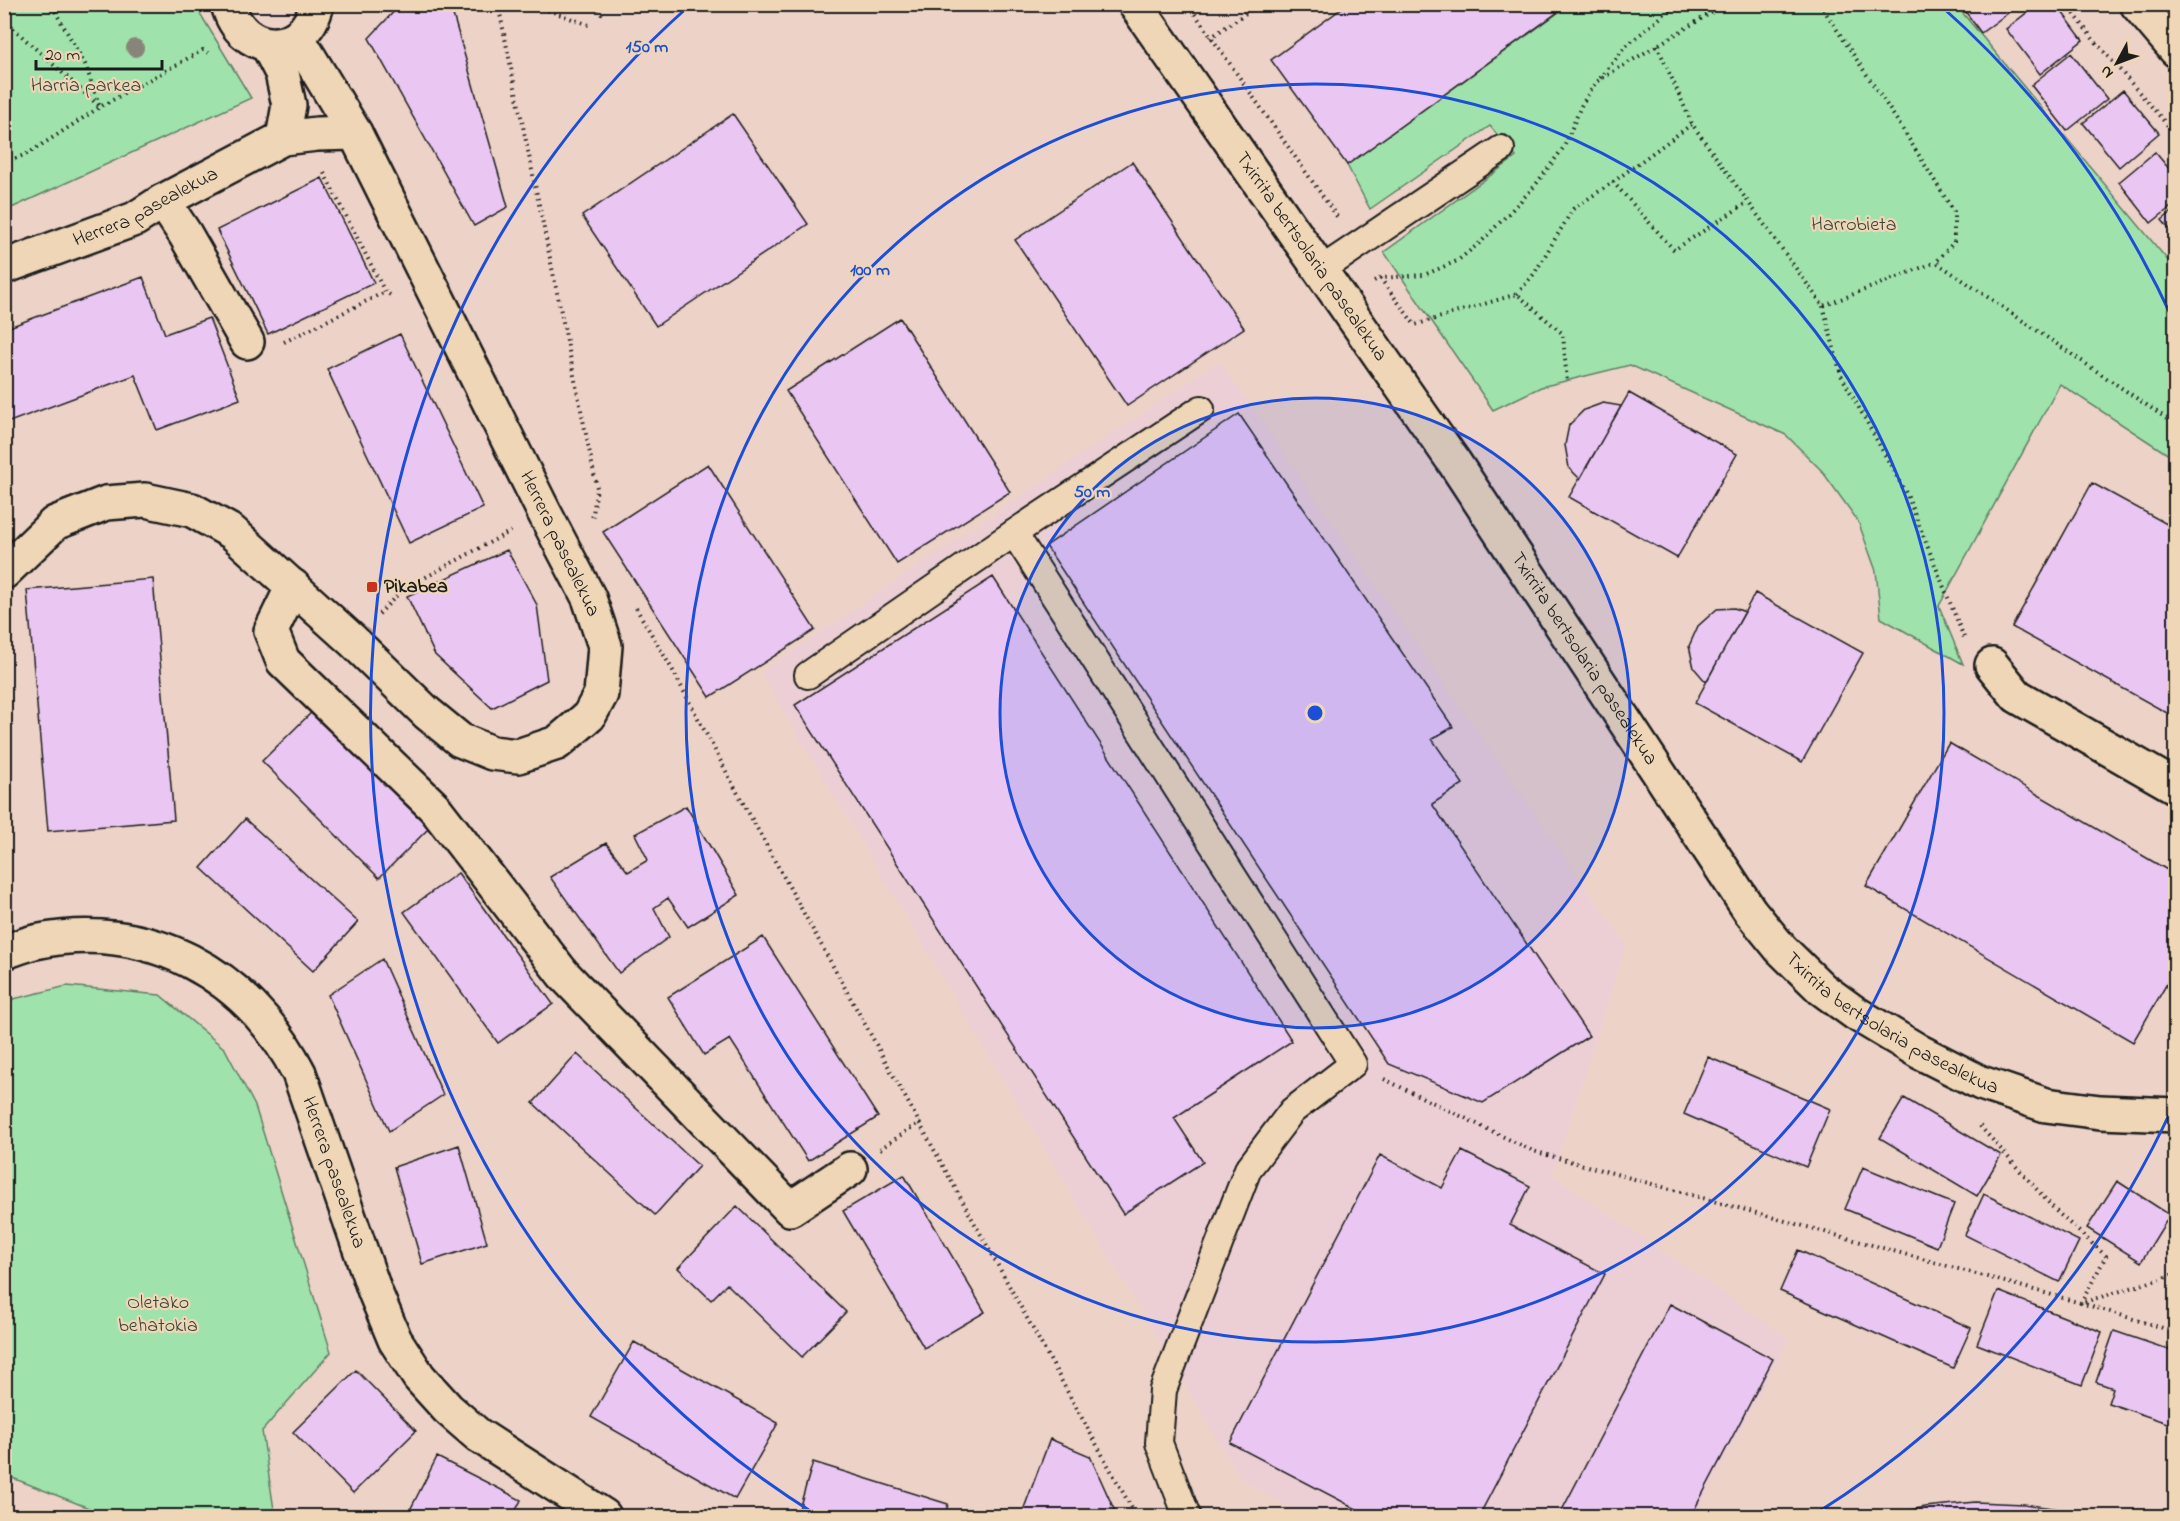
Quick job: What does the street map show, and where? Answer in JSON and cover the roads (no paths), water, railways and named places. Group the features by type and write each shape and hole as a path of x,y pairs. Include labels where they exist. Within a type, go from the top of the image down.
{"street":[{"path":"228,4 231,19 240,31 253,40 282,41 307,28 314,16 317,4"},
{"name":"Txirrita bertsolaria pasealekua","path":"1135,4 1454,462 1750,911 1781,949 1822,989 1846,1007 1920,1052 1981,1083 2046,1105 2100,1112 2175,1115"},
{"path":"2136,4 2175,50"},
{"path":"282,41 282,73 289,105 283,138 355,133"},
{"name":"Herrera pasealekua","path":"4,572 55,523 106,503 145,500 192,510 232,532 460,740 492,753 518,756 557,743 589,716 601,694 605,646 589,598 355,133 282,41"},
{"name":"Herrera pasealekua","path":"4,267 135,219 163,201 283,138"},
{"path":"163,201 185,234 248,342"},
{"path":"293,586 271,631 283,661 434,807 563,974 790,1209 850,1169"},
{"path":"1992,664 2018,696 2175,787"},
{"name":"Herrera pasealekua","path":"4,952 34,942 79,936 120,939 153,946 190,960 229,984 261,1014 286,1047 299,1073 375,1292 395,1340 419,1377 448,1409 478,1435 604,1516"}],"lane":[{"path":"1321,270 1500,148"},
{"path":"808,675 1014,533 1201,410"},
{"path":"1014,533 1353,1064 1292,1111 1248,1169 1163,1390 1160,1443 1187,1516"}],"place":[{"name":"Pikabea","path":"372,587"}],"park label":[{"name":"Harria parkea","path":"86,86"},
{"name":"Harrobieta","path":"1854,225"},
{"name":"Oletako behatokia","path":"158,1314"}]}
